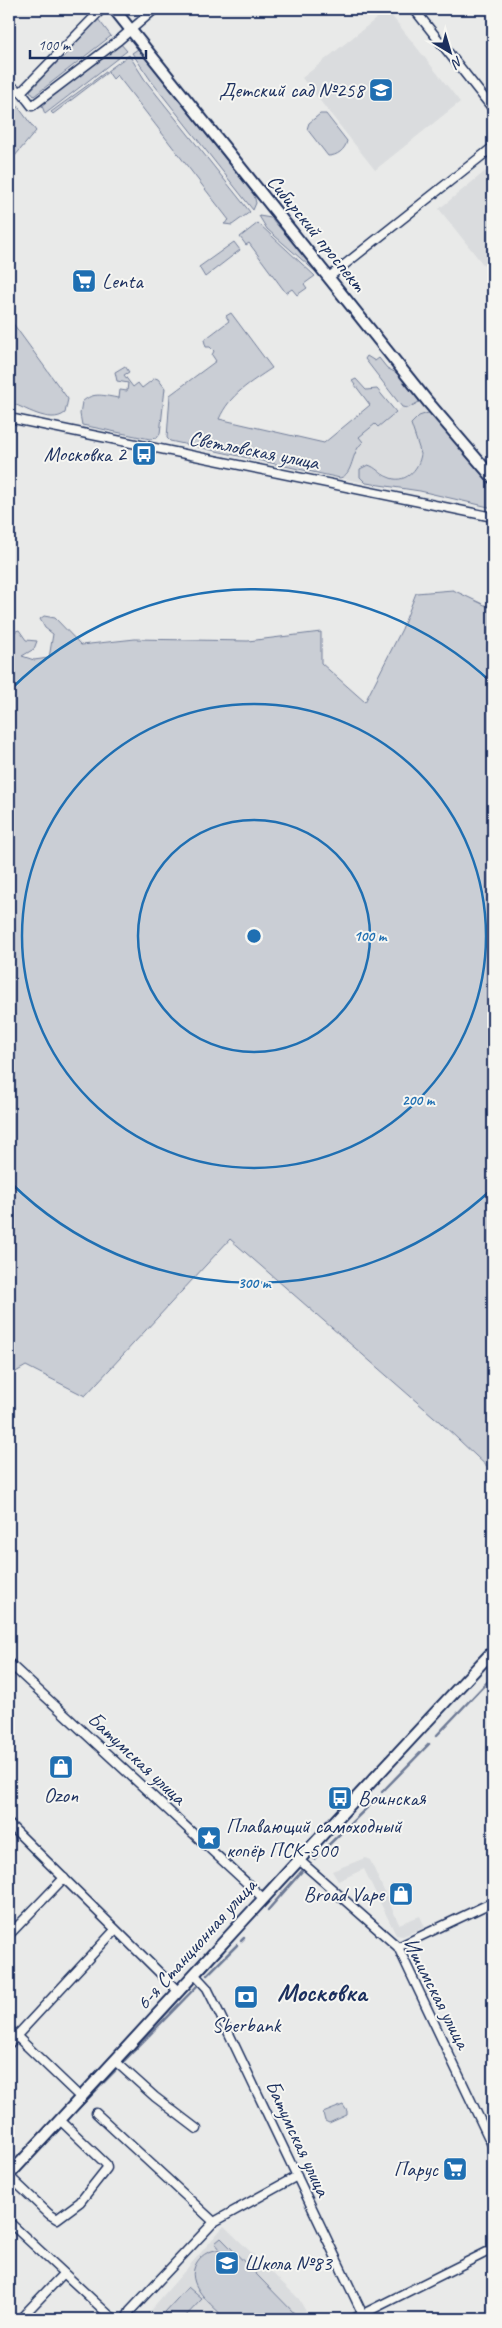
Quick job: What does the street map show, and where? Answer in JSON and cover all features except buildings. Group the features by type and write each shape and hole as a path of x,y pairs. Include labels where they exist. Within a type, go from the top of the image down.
{"main road":[{"name":"Сибирский проспект","path":"114,9 428,402 493,478"},
{"name":"6-я Станционная улица","path":"9,2176 195,1975 298,1859 493,1651"}],"street":[{"path":"21,92 102,9"},
{"path":"9,85 21,92 32,106 131,30 155,9"},
{"path":"414,9 493,109"},
{"path":"329,277 493,147"},
{"name":"Светловская улица","path":"9,418 493,517"},
{"name":"Батумская улица","path":"9,1663 263,1898"},
{"path":"9,1824 179,1992"},
{"name":"Ишимская улица","path":"298,1859 398,1947 493,2147"},
{"path":"9,1935 64,1878"},
{"path":"398,1947 493,1902"},
{"path":"9,2044 115,1930"},
{"name":"Батумская улица","path":"195,1975 207,1988 213,2000 364,2317"},
{"path":"9,2029 81,2098"},
{"path":"114,2061 155,2097 197,2129"},
{"path":"96,2112 214,2222"},
{"path":"9,2176 49,2214 57,2219 80,2202 107,2168 106,2164 60,2120"},
{"path":"126,2319 130,2311 214,2222 297,2176"},
{"path":"9,2222 62,2274 110,2316 117,2319"},
{"path":"353,2319 364,2317 493,2249"},
{"path":"20,2319 62,2274"}],"shaded area":[{"name":"Детский сад №258","path":"387,10 460,102 375,170 302,78"},
{"path":"98,19 111,36 34,96 30,91"},
{"path":"120,43 127,51 45,114 42,106 44,101"},
{"path":"138,49 254,195 256,203 253,210 152,82 132,53"},
{"path":"129,55 145,80 250,212 232,225 224,224 229,220 117,75 113,79 108,72 53,114 51,112"},
{"path":"9,99 16,104 36,131 9,163"},
{"path":"320,114 326,114 347,141 342,150 334,155 328,156 307,129 309,123"},
{"path":"493,165 493,277 439,209"},
{"path":"259,216 271,218 318,271 316,272 267,229"},
{"path":"258,223 315,276 304,284 307,288 297,295 292,289 286,293 249,243 246,245 240,237"},
{"path":"234,242 240,250 205,277 199,267"},
{"path":"231,313 272,368 248,384 235,396 219,419 324,443 370,405 352,381 356,379 366,390 377,389 396,412 378,427 375,424 359,437 363,442 356,452 348,472 344,476 340,478 170,441 167,438 170,395 216,361 212,355 214,351 210,347 206,347 204,340 229,321 226,316"},
{"path":"9,318 68,399 65,413 59,416 45,416 9,402"},
{"path":"367,356 375,361 379,358 387,368 402,376 419,398 419,402 408,408 402,407 365,359"},
{"path":"125,366 129,372 124,375 133,387 138,383 142,388 155,378 165,388 160,434 157,438 150,439 82,425 80,414 82,402 95,395 119,398 120,390 127,391 128,383 117,381 115,372"},
{"path":"419,398 433,415 425,414 419,447 420,460 412,473 399,479 393,479 373,467 363,480 366,483 340,478 348,474 359,437 375,424 378,427 402,407 408,408"},
{"path":"428,413 433,415 469,460 493,485 493,508 420,491 366,483 360,477 360,469 368,465 385,476 394,479 400,479 410,474 420,460 421,454 411,424 419,416"},
{"path":"453,590 493,609 493,1472 441,1423 230,1239 85,1396 26,1366 9,1376 9,643 13,632 19,630 26,640 37,641 34,649 22,656 34,660 49,658 53,634 45,628 40,619 44,616 55,618 81,645 135,639 248,641 321,632 321,663 365,702 402,629 416,593"},
{"path":"365,1858 370,1860 399,1924 420,1916 425,1927 403,1936 396,1935 364,1869 338,1881 332,1871"},
{"path":"343,2105 347,2115 329,2123 325,2121 323,2113"},
{"name":"Школа №83","path":"224,2226 299,2299 310,2319 146,2319 148,2313"},
{"path":"221,2238 300,2319 226,2319 207,2301 196,2286 194,2270 197,2262 204,2254 220,2249 215,2243"},
{"path":"188,2287 202,2299 183,2319 173,2319 165,2312"}],"waterway":[{"path":"437,1735 493,1676"},
{"path":"382,1792 429,1744"},
{"path":"314,1859 378,1797"},
{"path":"268,1910 303,1870"},
{"path":"241,1941 244,1938"},
{"path":"207,1975 237,1945"},
{"path":"124,2061 197,1986"},
{"path":"71,2116 115,2071"}],"place":[{"name":"Детский сад №258","path":"381,90"},
{"name":"Lenta","path":"84,281"},
{"name":"Московка 2","path":"144,454"},
{"name":"Ozon","path":"61,1767"},
{"name":"Воинская","path":"340,1798"},
{"name":"Плавающий самоходный копёр ПСК-500","path":"209,1838"},
{"name":"Broad Vape","path":"401,1894"},
{"name":"Sberbank","path":"246,1997"},
{"name":"Парус","path":"455,2169"},
{"name":"Школа №83","path":"227,2263"}],"district":[{"name":"Московка","path":"322,1992"}]}
